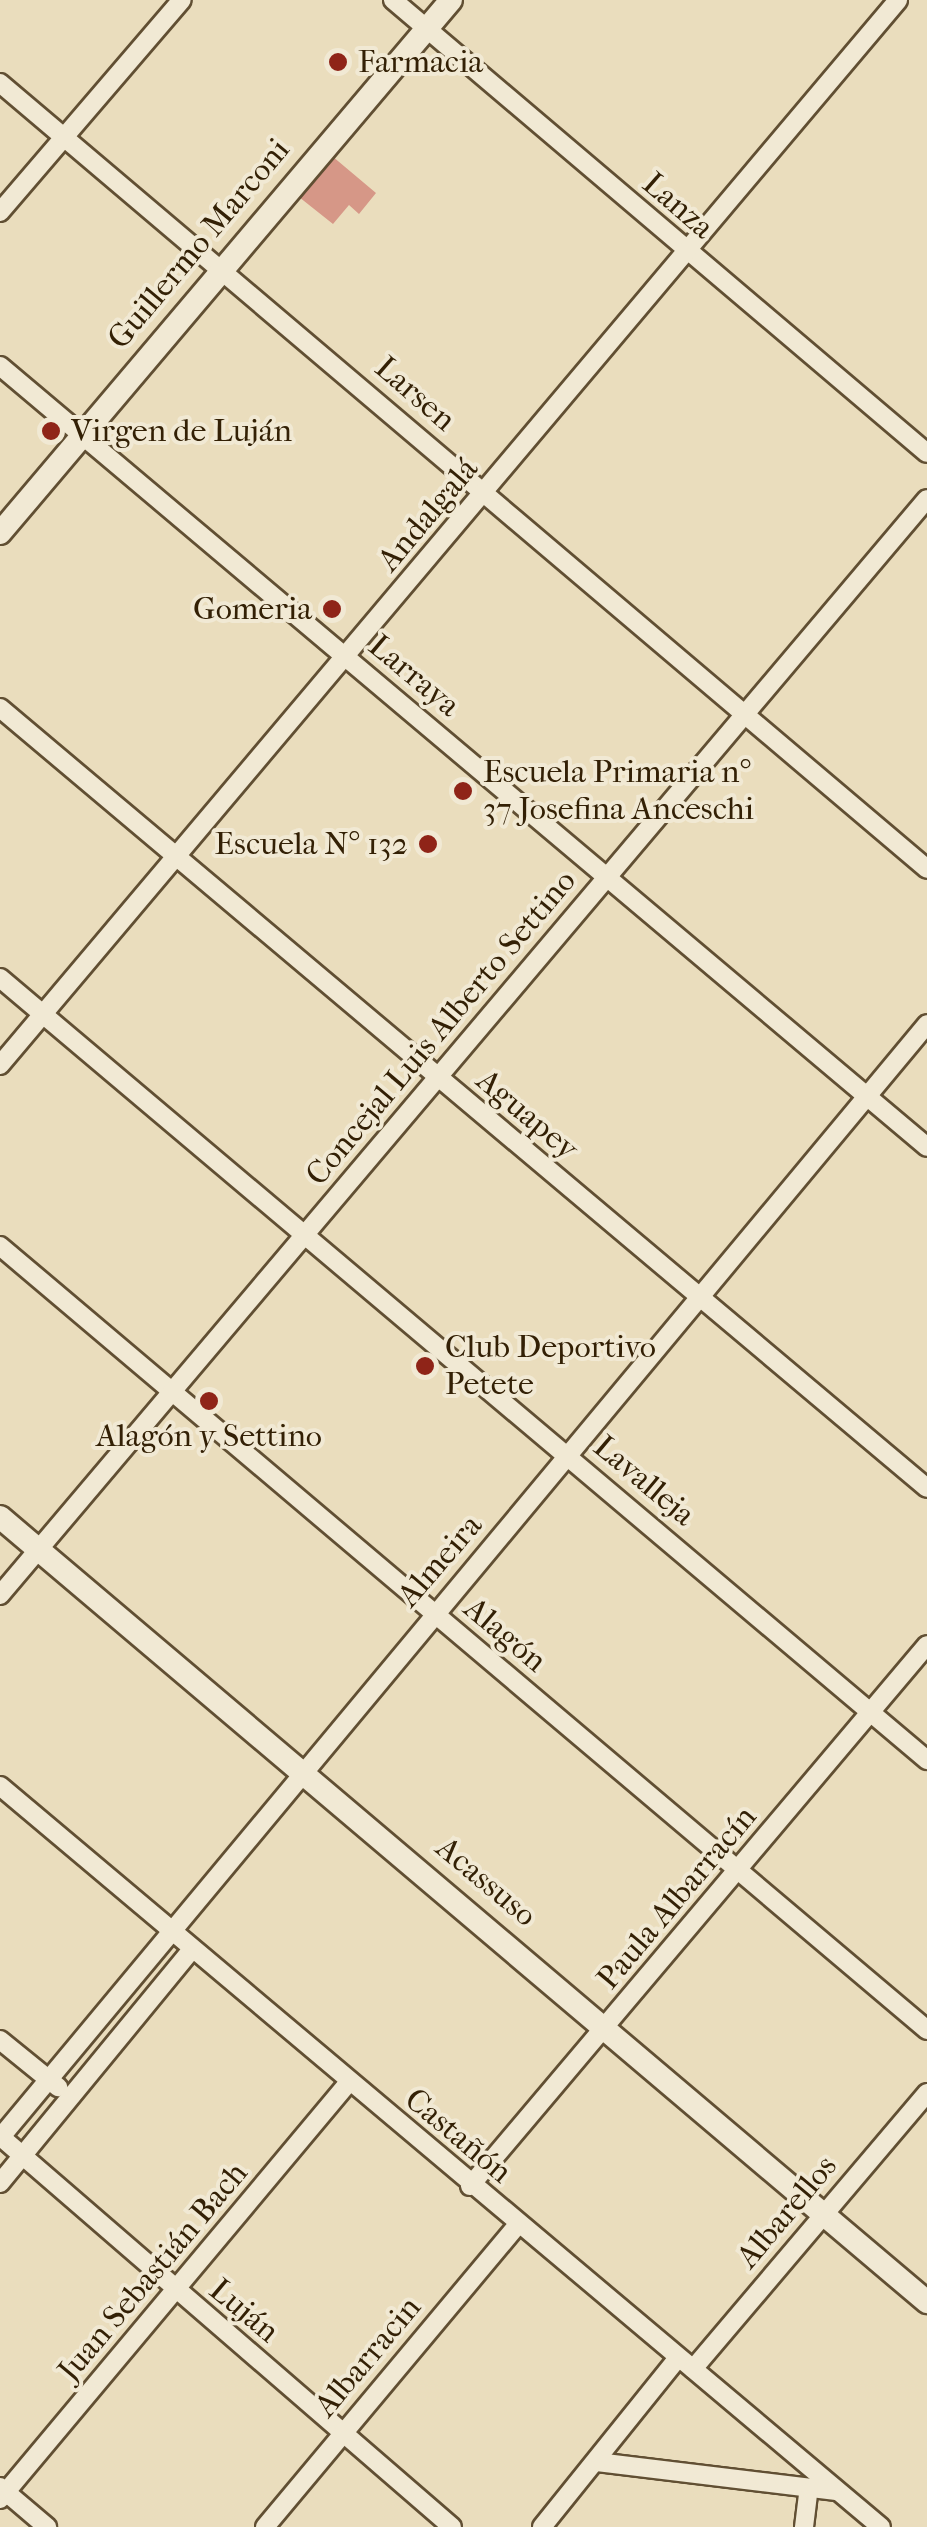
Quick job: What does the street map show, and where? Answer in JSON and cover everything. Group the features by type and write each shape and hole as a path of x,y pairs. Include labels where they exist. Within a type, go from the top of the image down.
{"street":[{"path":"0,212 182,0"},
{"name":"Lanza","path":"393,0 927,453"},
{"name":"Guillermo Marconi","path":"0,533 220,266 450,0"},
{"name":"Andalgalá","path":"0,1064 898,0"},
{"name":"Larsen","path":"0,83 927,869"},
{"name":"Larraya","path":"0,366 927,1147"},
{"name":"Concejal Luis Alberto Settino","path":"0,1595 304,1238 741,713 927,500"},
{"name":"Aguapey","path":"0,708 927,1488"},
{"name":"Lavalleja","path":"0,978 927,1760"},
{"name":"Almeira","path":"0,2138 927,1024"},
{"name":"Alagón","path":"0,1246 927,2030"},
{"name":"Acassuso","path":"0,1516 927,2302"},
{"name":"Paula Albarracín","path":"470,2186 927,1646"},
{"name":"Castañón","path":"0,1786 517,2226 881,2527"},
{"path":"0,2183 192,1950"},
{"path":"0,2040 72,2097"},
{"name":"Juan Sebastián Bach","path":"2,2493 176,2294 349,2082"},
{"name":"Albarellos","path":"542,2527 685,2363 824,2214 927,2093"},
{"name":"Luján","path":"0,2138 176,2294 452,2527"},
{"name":"Albarracin","path":"265,2527 517,2226"},
{"path":"597,2462 808,2492 836,2491"},
{"path":"804,2527 808,2492"},
{"path":"2,2493 47,2527"}],"building":[{"path":"332,156 376,193 359,214 349,205 333,224 299,197"}],"place":[{"name":"Farmacia","path":"338,62"},
{"name":"Virgen de Luján","path":"51,431"},
{"name":"Gomeria","path":"332,609"},
{"name":"Escuela Primaria n° 37 Josefina Anceschi","path":"463,791"},
{"name":"Escuela N° 132","path":"428,844"},
{"name":"Club Deportivo Petete","path":"425,1366"},
{"name":"Alagón y Settino","path":"209,1401"}]}
